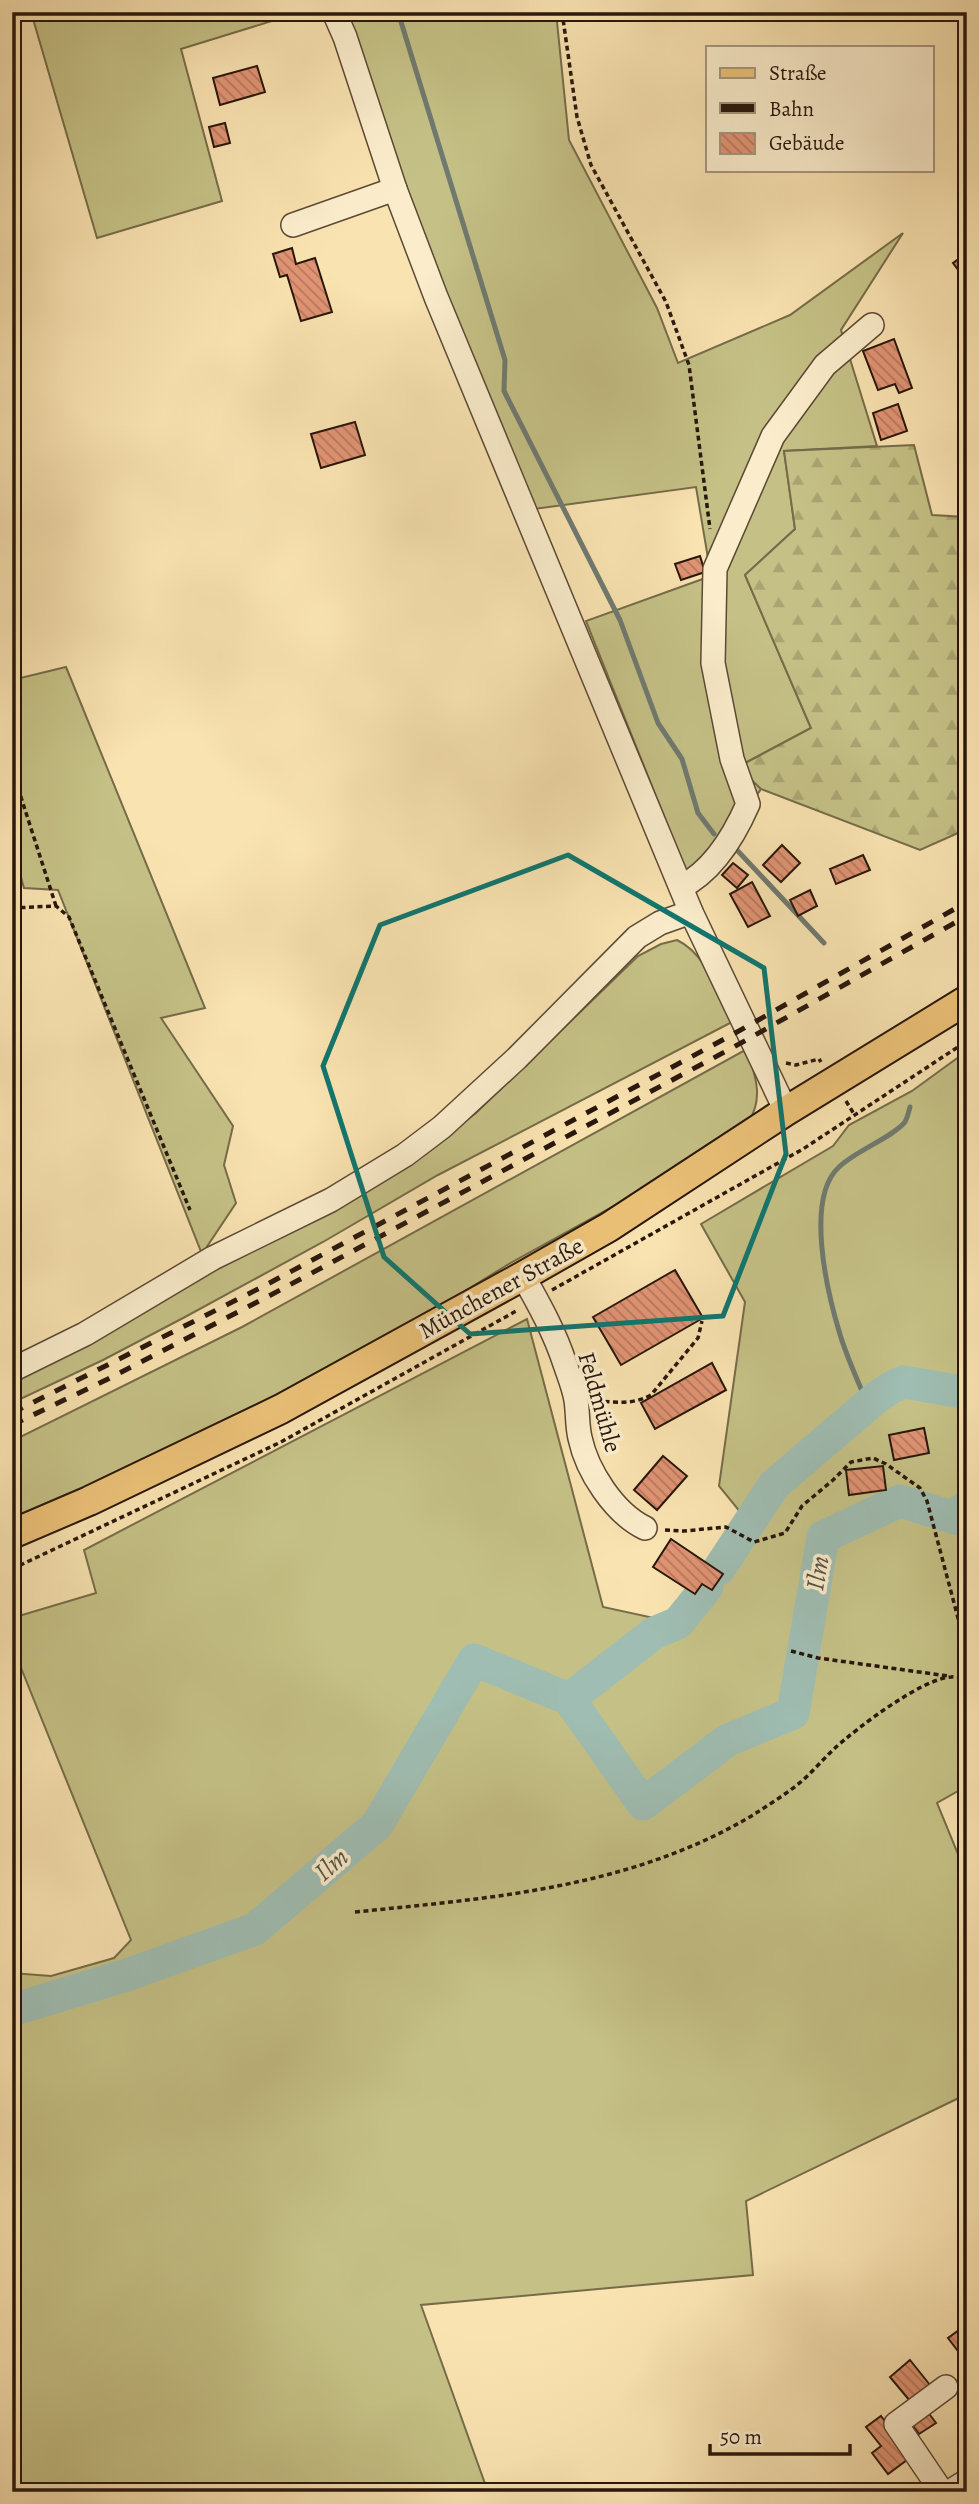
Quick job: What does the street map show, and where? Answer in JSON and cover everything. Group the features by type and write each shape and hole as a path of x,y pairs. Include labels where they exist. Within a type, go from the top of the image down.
{"main road":[{"name":"Münchener Straße","path":"12,1534 89,1501 281,1409 523,1276 609,1227 786,1111 967,1000"}],"street":[{"path":"334,12 345,37 395,189 441,310 691,912 786,1111"},
{"path":"293,225 395,189"},
{"path":"681,887 704,872 736,830 748,804 732,759 713,663 715,569 773,436 825,365 872,325"},
{"path":"12,1370 85,1334 214,1258 331,1200 405,1155 442,1127 517,1058 637,937 653,926 691,912"},
{"name":"Feldmühle","path":"523,1276 555,1341 576,1400 580,1438 590,1466 618,1507 645,1528"},
{"path":"942,2492 895,2424 946,2387"},
{"path":"949,2492 967,2481"}],"path":[{"path":"562,12 577,117 591,165 666,302 689,365 715,569"},
{"path":"18,788 56,906 69,917 190,1210"},
{"path":"12,908 56,906"},
{"path":"783,1063 796,1065 819,1059 854,1114"},
{"path":"576,1400 627,1403 640,1401 651,1395 698,1338 702,1321"},
{"path":"645,1528 684,1531 726,1527 754,1542 785,1533 802,1506 851,1462 873,1458 920,1488 927,1501 967,1652"},
{"path":"791,1651 818,1658 967,1679"},
{"path":"355,1912 533,1890 605,1876 665,1858 752,1815 797,1785 836,1747 896,1702 950,1676"}],"highlighted area":[{"path":"568,855 764,968 786,1154 723,1316 470,1334 384,1257 323,1066 380,925"}],"green space":[{"path":"31,12 301,12 181,49 222,201 97,238"},
{"path":"345,12 556,12 569,140 657,308 678,363 790,315 903,233 841,330 877,446 784,451 795,529 745,575 811,728 739,766 761,789 708,865 687,874 586,621 711,576 696,487 534,509 408,201"},
{"path":"914,445 932,515 967,517 967,829 920,850 761,789 738,767 811,728 745,575 795,529 784,451"},
{"path":"66,667 205,1008 161,1018 233,1126 224,1165 236,1203 202,1254 58,890 24,888 12,846 12,680"},
{"path":"677,940 687,946 704,965 732,1022 438,1175 323,1242 185,1317 12,1403 12,1382 103,1334 214,1269 421,1155 476,1113 638,956 661,944"},
{"path":"747,1049 757,1086 754,1112 749,1121 634,1195 507,1265 367,1352 244,1416 12,1522 12,1441 242,1327"},
{"path":"967,1051 967,1786 937,1803 967,1876 967,2094 746,2201 753,2275 421,2305 488,2492 12,2492 12,1973 51,1976 114,1958 131,1940 19,1663 12,1655 12,1618 96,1593 84,1550 527,1319 603,1607 672,1622 746,1519 719,1486 745,1302 701,1224 833,1146 849,1125 912,1091"}],"building":[{"path":"257,66 265,92 220,105 213,78"},
{"path":"225,123 230,143 214,147 209,127"},
{"path":"292,248 296,264 315,258 332,312 301,321 287,275 280,277 273,254"},
{"path":"967,253 967,282 953,263"},
{"path":"894,339 912,388 899,393 895,384 878,390 863,351"},
{"path":"898,404 907,431 881,440 873,413"},
{"path":"355,422 365,455 321,468 311,434"},
{"path":"700,556 705,572 681,580 675,564"},
{"path":"782,845 800,863 781,882 763,865"},
{"path":"863,855 870,870 836,884 830,869"},
{"path":"733,863 748,875 737,888 722,875"},
{"path":"752,882 770,916 748,927 730,894"},
{"path":"810,890 817,906 798,916 790,900"},
{"path":"675,1270 703,1318 621,1365 593,1317"},
{"path":"712,1363 726,1390 655,1429 641,1403"},
{"path":"924,1428 929,1453 894,1460 889,1435"},
{"path":"663,1456 687,1476 657,1510 634,1490"},
{"path":"883,1466 886,1490 849,1495 846,1470"},
{"path":"671,1539 723,1574 712,1590 702,1584 695,1594 653,1567"},
{"path":"966,2325 967,2357 964,2359 948,2338"},
{"path":"910,2360 930,2385 910,2401 890,2377"},
{"path":"927,2411 936,2423 919,2434 910,2422"},
{"path":"881,2416 911,2457 888,2474 872,2453 881,2446 866,2427"}],"waterway":[{"path":"398,12 505,360 504,391 620,620 658,723 682,759 698,813 714,834"},
{"path":"736,849 824,943"},
{"path":"868,1405 845,1350 829,1293 822,1246 823,1200 829,1181 839,1167 899,1128 905,1122 910,1107"},
{"name":"Ilm","path":"719,1569 774,1485 877,1397 904,1382 967,1393"},
{"name":"Ilm","path":"12,2010 127,1975 255,1929 377,1825 474,1660 569,1699 643,1804 728,1740 793,1713 823,1537 900,1501 955,1518 967,1506"},
{"name":"Ilm","path":"569,1699 654,1633 678,1623 707,1587"}],"railway":[{"path":"12,1413 262,1287 730,1036 967,902"},
{"path":"12,1425 267,1297 732,1048 967,916"}]}
